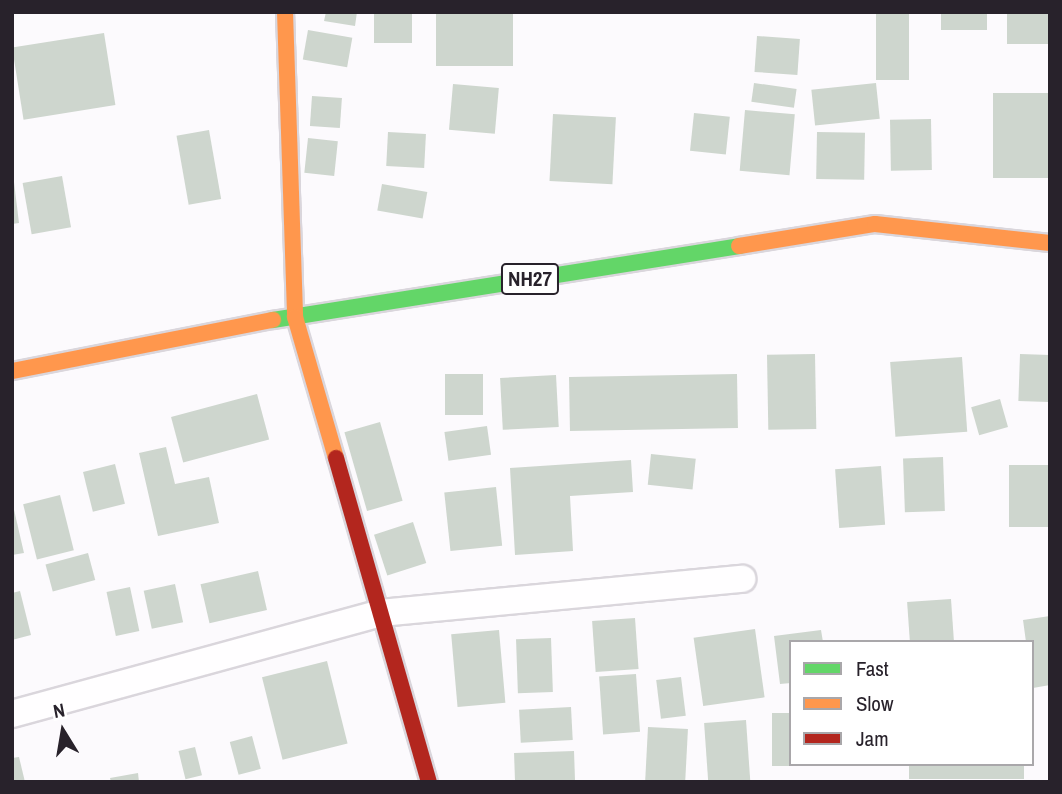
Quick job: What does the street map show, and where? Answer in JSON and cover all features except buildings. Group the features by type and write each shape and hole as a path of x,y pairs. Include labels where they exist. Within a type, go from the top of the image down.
{"main road":[{"path":"285,12 295,317 429,782"},
{"name":"NH27","path":"12,371 295,317 875,224 1050,243"}],"street":[{"path":"12,714 380,613 742,579"}],"traffic: fast":[{"path":"273,320 739,246"}],"traffic: slow":[{"path":"285,12 295,317 336,458"},
{"path":"739,246 875,224 1050,243"},
{"path":"12,371 273,320"}],"traffic: jam":[{"path":"336,458 429,782"}]}
